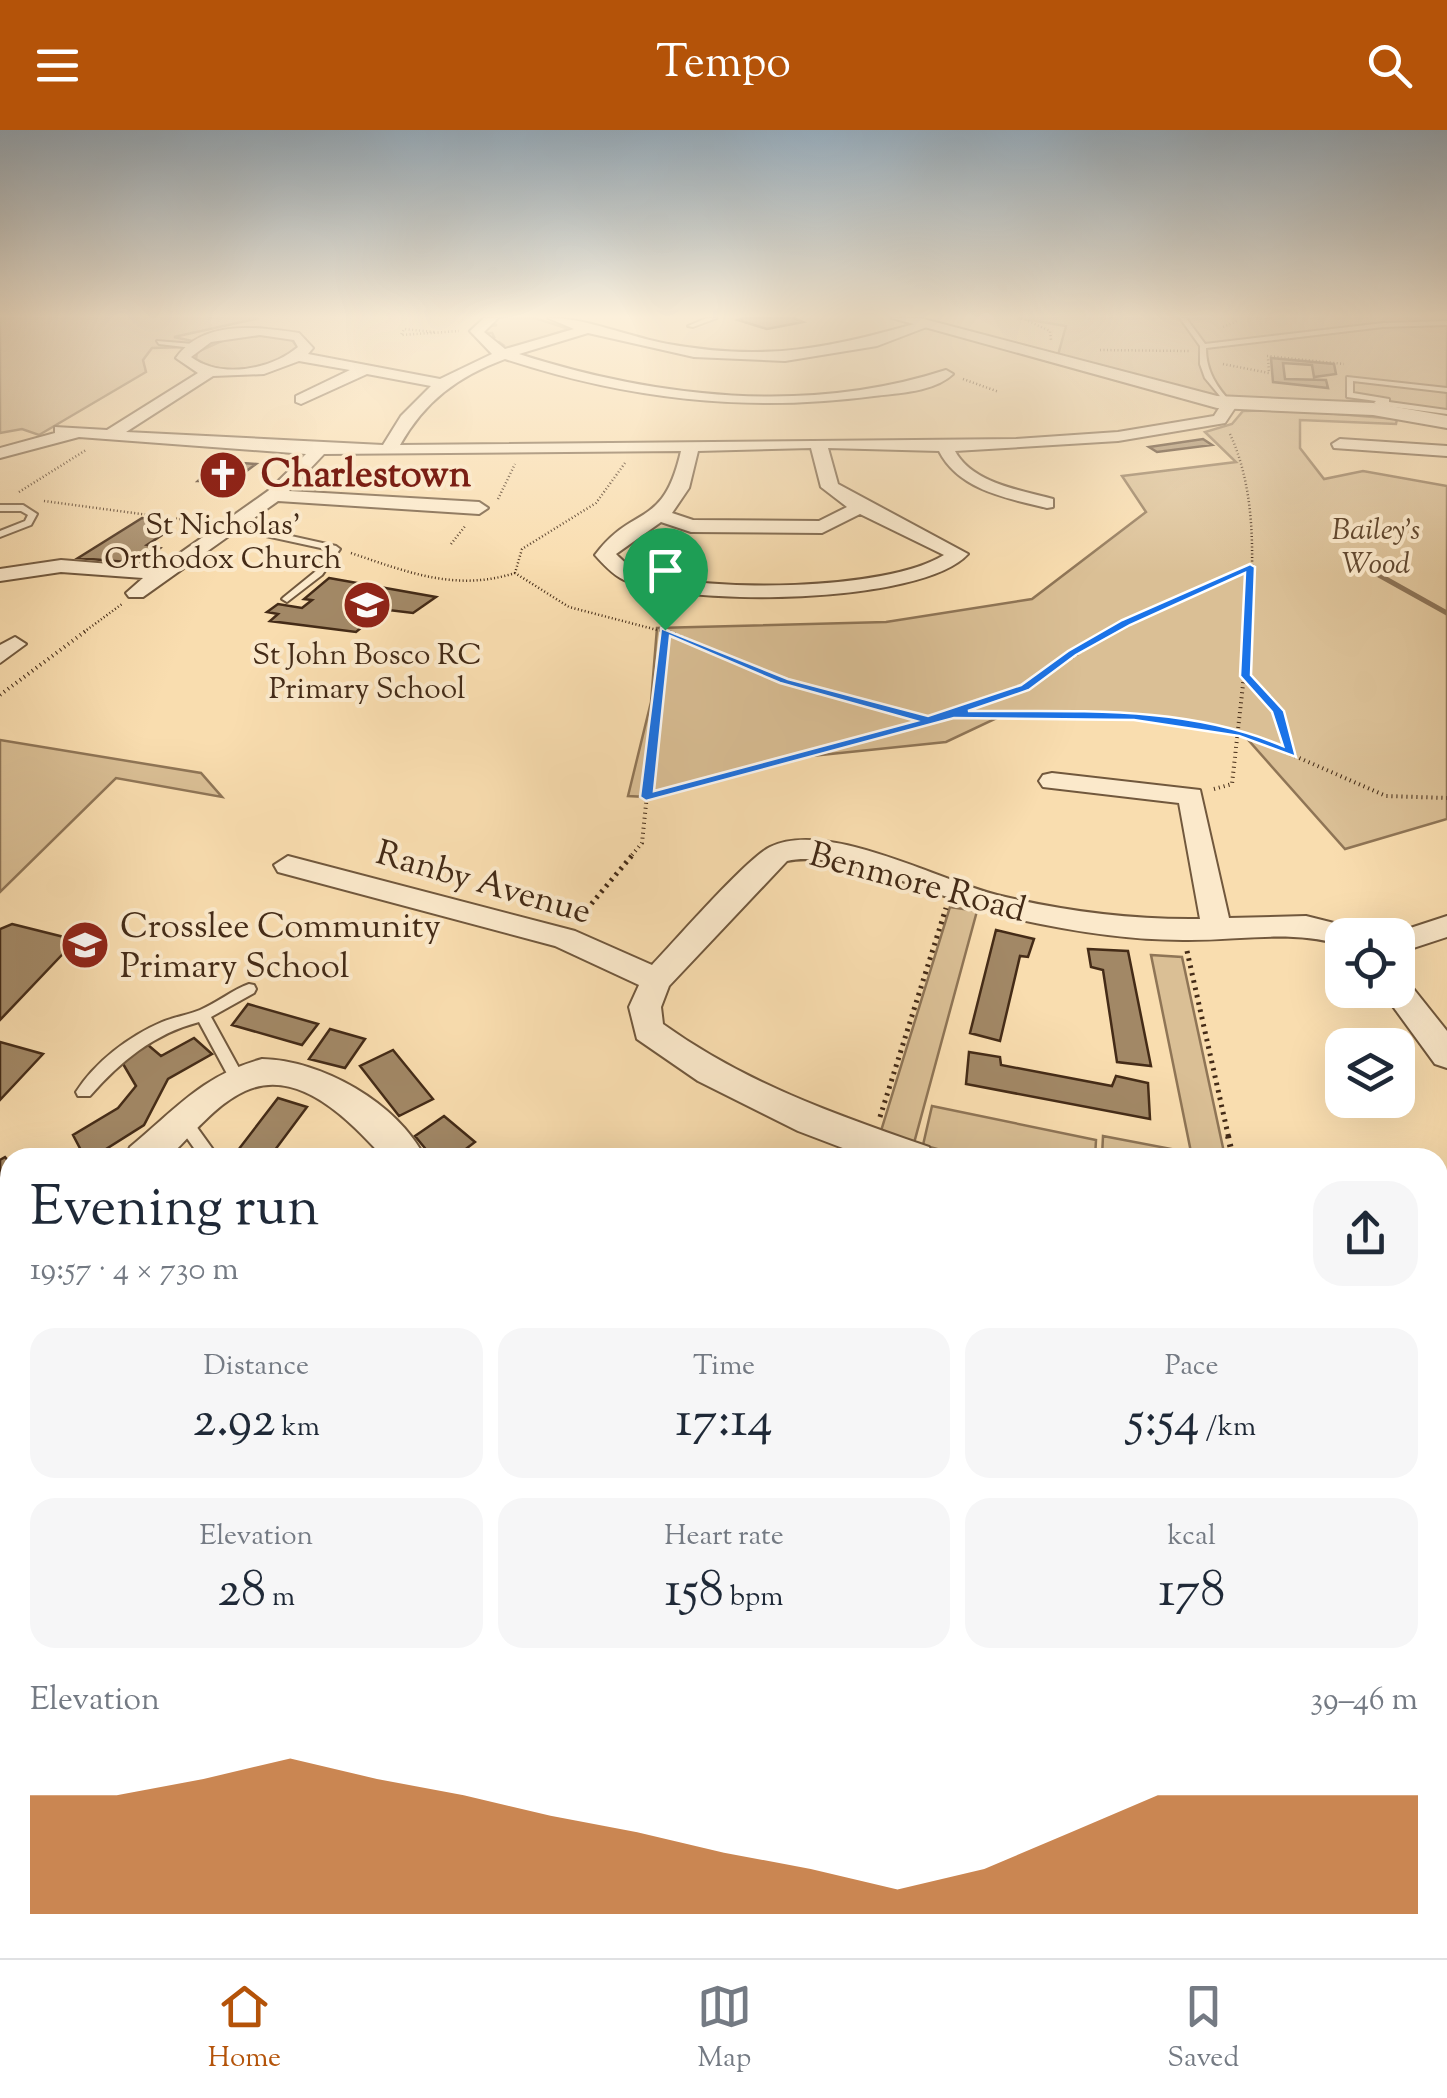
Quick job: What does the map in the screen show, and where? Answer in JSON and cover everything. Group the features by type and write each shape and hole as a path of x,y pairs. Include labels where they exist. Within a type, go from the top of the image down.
{"street":[{"path":"110,436 161,403"},
{"path":"389,448 406,415 418,403"},
{"path":"1196,403 1224,412"},
{"path":"0,453 70,431 322,447 818,443 945,446 1132,437 1224,412 1380,405 1447,422"},
{"path":"691,446 678,495 660,516 618,536 605,555 631,576 684,588 875,586 948,566 958,554 830,487 818,443"},
{"path":"1340,444 1447,451"},
{"path":"945,446 957,470 1005,492 1047,504"},
{"path":"136,593 274,495 322,447"},
{"path":"274,495 479,508"},
{"path":"660,516 691,526 822,527 860,506"},
{"path":"0,574 61,566 163,574"},
{"path":"1052,781 1191,796 1217,930"},
{"name":"Benmore Road","path":"656,980 767,864 788,850 821,848 950,894 1066,919 1182,930 1302,925 1325,930"},
{"name":"Ranby Avenue","path":"288,865 564,938 656,980"},
{"path":"1415,938 1447,926"},
{"path":"656,980 644,1019 648,1030 676,1052 754,1094 885,1148"},
{"path":"1411,1008 1447,1055"},
{"path":"155,1148 236,1079 270,1072 310,1078 362,1110 398,1148"}],"lane":[{"path":"1220,403 1224,412"},
{"path":"1375,403 1447,412"},
{"path":"0,508 22,508 33,514 28,524 0,534"},
{"path":"232,526 336,548 319,573 287,598"},
{"path":"84,1092 117,1054 171,1022 204,1015 248,990"},
{"path":"204,1015 236,1079"},
{"path":"185,1124 204,1148"}],"path":[{"path":"1191,796 1232,784 1242,733 1250,567 1245,473 1224,412"},
{"path":"110,436 11,497 232,526"},
{"path":"516,572 522,549 577,516 620,480 631,446"},
{"path":"479,508 493,508 524,448"},
{"path":"336,548 456,586 488,585 516,572"},
{"path":"646,797 954,714 1025,688 1072,653 1126,622 1250,567"},
{"path":"516,572 569,607 665,630 784,681 928,720"},
{"path":"0,695 136,593"},
{"path":"564,938 642,843 665,630"},
{"path":"1245,676 1278,711 1292,754"},
{"path":"954,714 1134,716 1242,733 1386,796 1447,798"},
{"path":"872,1144 950,894"},
{"path":"1182,930 1232,1148"}],"green space":[{"path":"0,403 93,403 39,435 22,429 0,433"},
{"path":"1377,403 1447,403 1447,416"},
{"name":"Bailey's Wood","path":"1289,410 1397,419 1396,424 1300,420 1300,448 1324,479 1363,471 1447,486 1447,819 1345,849 1242,733 1134,716 1003,715 946,742 792,758 647,797 628,796 651,702 657,628 886,622 1032,599 1146,512 1122,476 1236,462 1205,432 1232,424 1243,411"},
{"path":"0,740 201,773 222,797 116,778 0,892"},
{"path":"950,907 977,911 914,1143 881,1131"},
{"path":"1151,955 1182,957 1223,1148 1190,1148"},
{"path":"932,1106 1096,1140 1096,1148 923,1145"},
{"path":"1103,1136 1166,1148 1102,1148"}],"building":[{"path":"1203,439 1212,445 1157,452 1149,447"},
{"name":"St Nicholas' Orthodox Church","path":"217,464 256,464 233,481 198,481"},
{"path":"142,518 161,521 152,527 161,529 154,534 162,535 147,545 160,548 139,563 78,558"},
{"name":"St John Bosco RC Primary School","path":"329,578 436,597 413,613 364,607 349,619 367,623 356,632 270,621 278,614 267,612 278,604 302,608 312,600 304,599"},
{"path":"12,924 76,940 0,1020 0,929"},
{"path":"996,930 1034,939 1028,957 1020,956 1000,1041 970,1033"},
{"path":"1088,949 1128,951 1151,1066 1117,1062 1103,970 1091,967"},
{"path":"248,1004 318,1024 302,1045 232,1025"},
{"path":"330,1029 365,1039 345,1068 309,1059"},
{"path":"194,1038 212,1054 168,1079 144,1125 108,1148 80,1148 73,1135 118,1108 136,1086 119,1057 148,1045 161,1056"},
{"path":"0,1042 43,1054 0,1100"},
{"path":"393,1050 433,1099 399,1116 360,1066"},
{"path":"969,1052 1000,1057 1001,1065 1112,1086 1116,1076 1148,1083 1150,1119 966,1084"},
{"path":"278,1098 307,1107 276,1148 240,1148"},
{"path":"444,1116 475,1142 467,1148 425,1148 415,1136"}],"waterway":[{"path":"1377,574 1447,613"}],"place":[{"name":"St Nicholas' Orthodox Church","path":"223,475"},
{"name":"St John Bosco RC Primary School","path":"367,605"},
{"name":"Crosslee Community Primary School","path":"85,945"}],"district":[{"name":"Charlestown","path":"366,473"}],"route":[{"path":"1250,567 1245,676 1264,691 1278,711 1292,754 1242,733 1134,716 954,714 646,797 665,630 784,681 928,720 1025,688 1072,653 1126,622 1250,567"}]}
